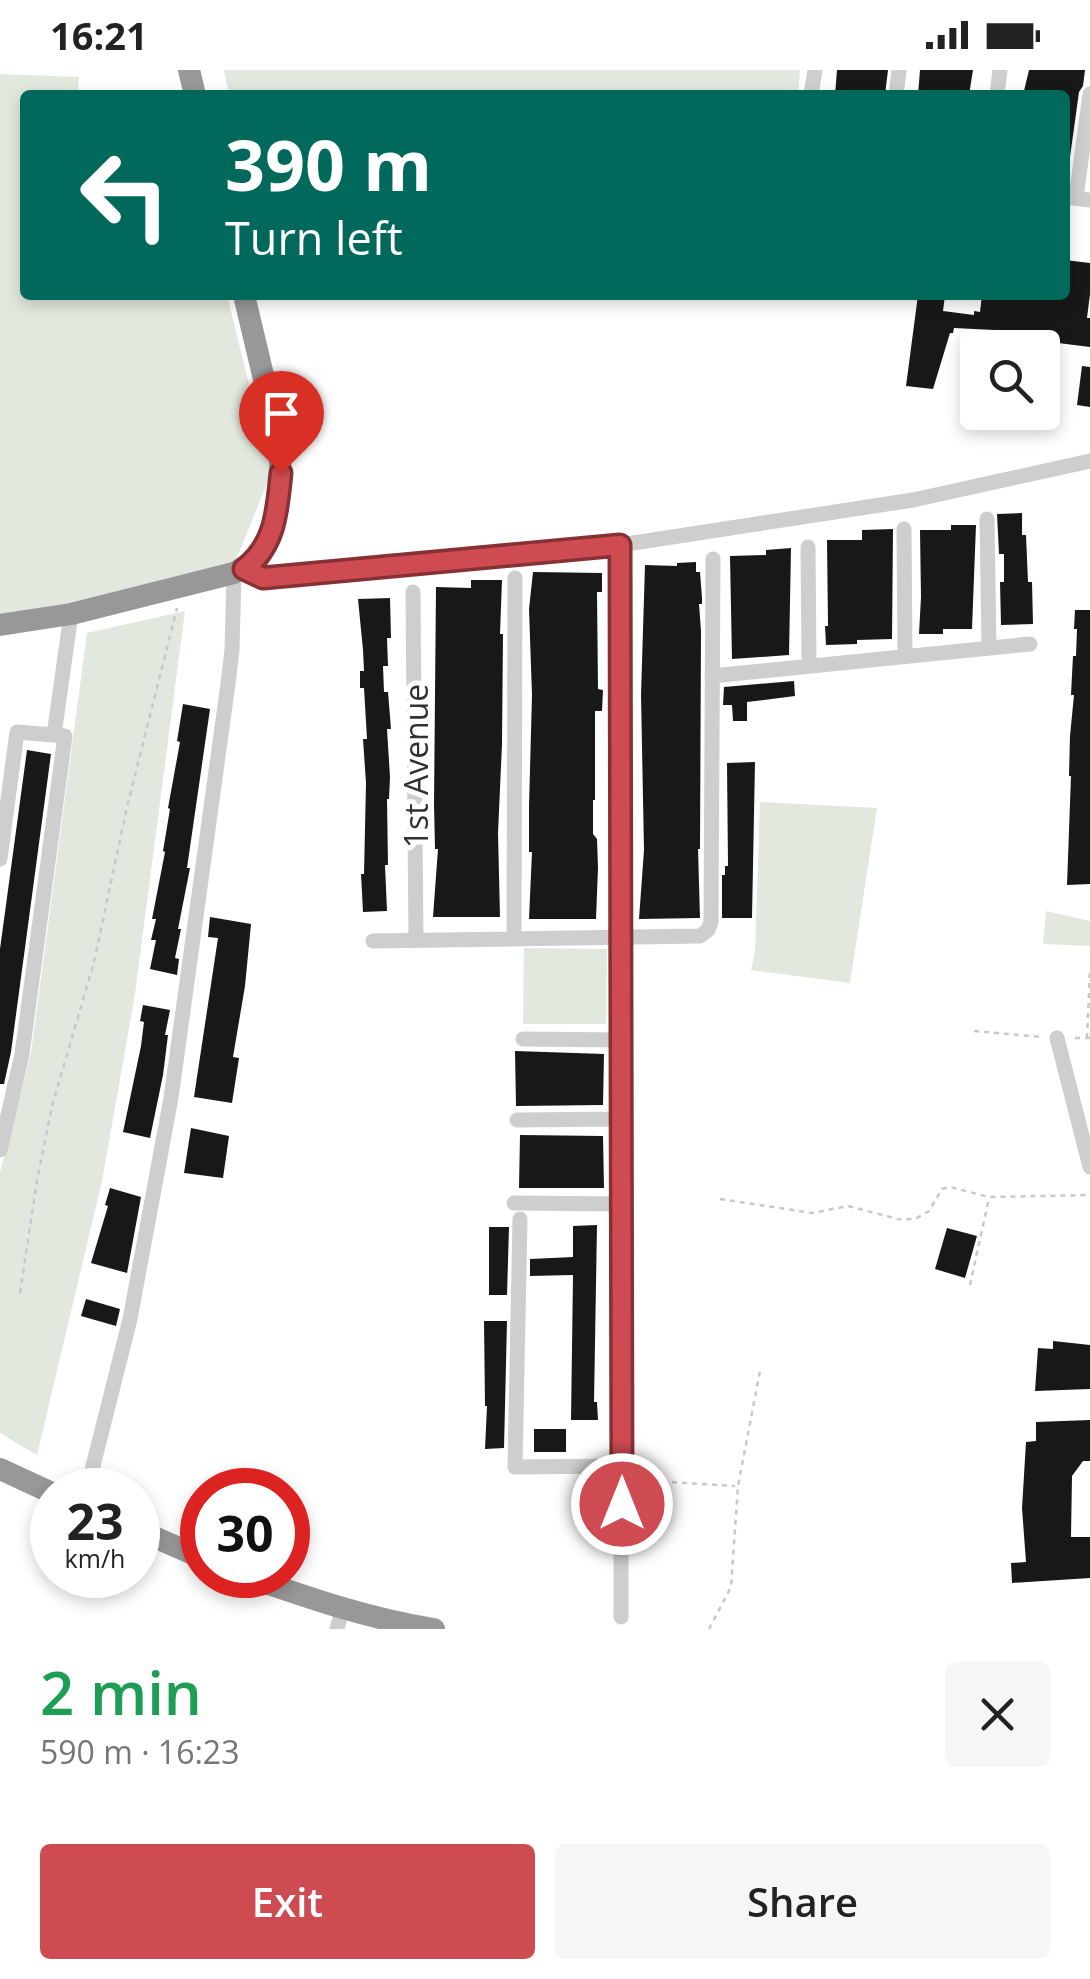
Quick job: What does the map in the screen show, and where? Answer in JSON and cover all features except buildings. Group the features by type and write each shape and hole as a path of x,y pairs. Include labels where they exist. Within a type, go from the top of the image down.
{"highway":[{"path":"0,625 71,614 178,587 239,571 259,558 277,513 281,473 277,434 245,300"},
{"path":"0,1469 30,1483"},
{"path":"295,1598 340,1618 434,1629"}],"street":[{"path":"1077,198 1090,94"},
{"path":"93,1468 130,1319 171,1098 228,684 239,571 263,578 620,545 913,500 1090,461"},
{"path":"987,519 988,648"},
{"path":"904,528 905,656"},
{"path":"620,545 621,1616"},
{"path":"808,547 808,666"},
{"path":"373,940 700,936 708,930 713,559"},
{"path":"514,938 515,578"},
{"name":"1st Avenue","path":"413,592 416,940"},
{"path":"54,735 71,614"},
{"path":"712,676 1030,644"},
{"path":"0,859 17,732 66,736 22,1054 0,1150"},
{"path":"1057,1038 1090,1166"},
{"path":"522,1039 620,1040"},
{"path":"518,1120 621,1119"},
{"path":"622,1204 517,1211 515,1467 622,1466"}],"path":[{"path":"20,1293 52,1106 94,962 127,807 178,604 178,587"},
{"path":"974,1031 1088,1038 1090,971"},
{"path":"720,1199 812,1213 848,1206 902,1220 929,1211 942,1189 989,1197 1090,1195"},
{"path":"970,1284 989,1197"},
{"path":"709,1629 730,1587 738,1486 760,1371"},
{"path":"652,1481 738,1486"}],"shaded area":[{"path":"224,70 800,70 798,90 228,90"},
{"path":"0,74 79,77 78,90 20,90 20,300 228,300 271,474 235,562 49,608 0,614"},
{"path":"185,611 135,994 102,1181 37,1455 0,1433 0,1172 31,1053 87,633"},
{"path":"760,802 877,808 850,983 751,970"},
{"path":"1046,911 1090,921 1090,946 1043,944"},
{"path":"524,948 607,949 606,1024 523,1024"}],"route":[{"path":"281,473 277,513 266,546 259,558 244,569 263,578 620,545 622,1504"}]}
